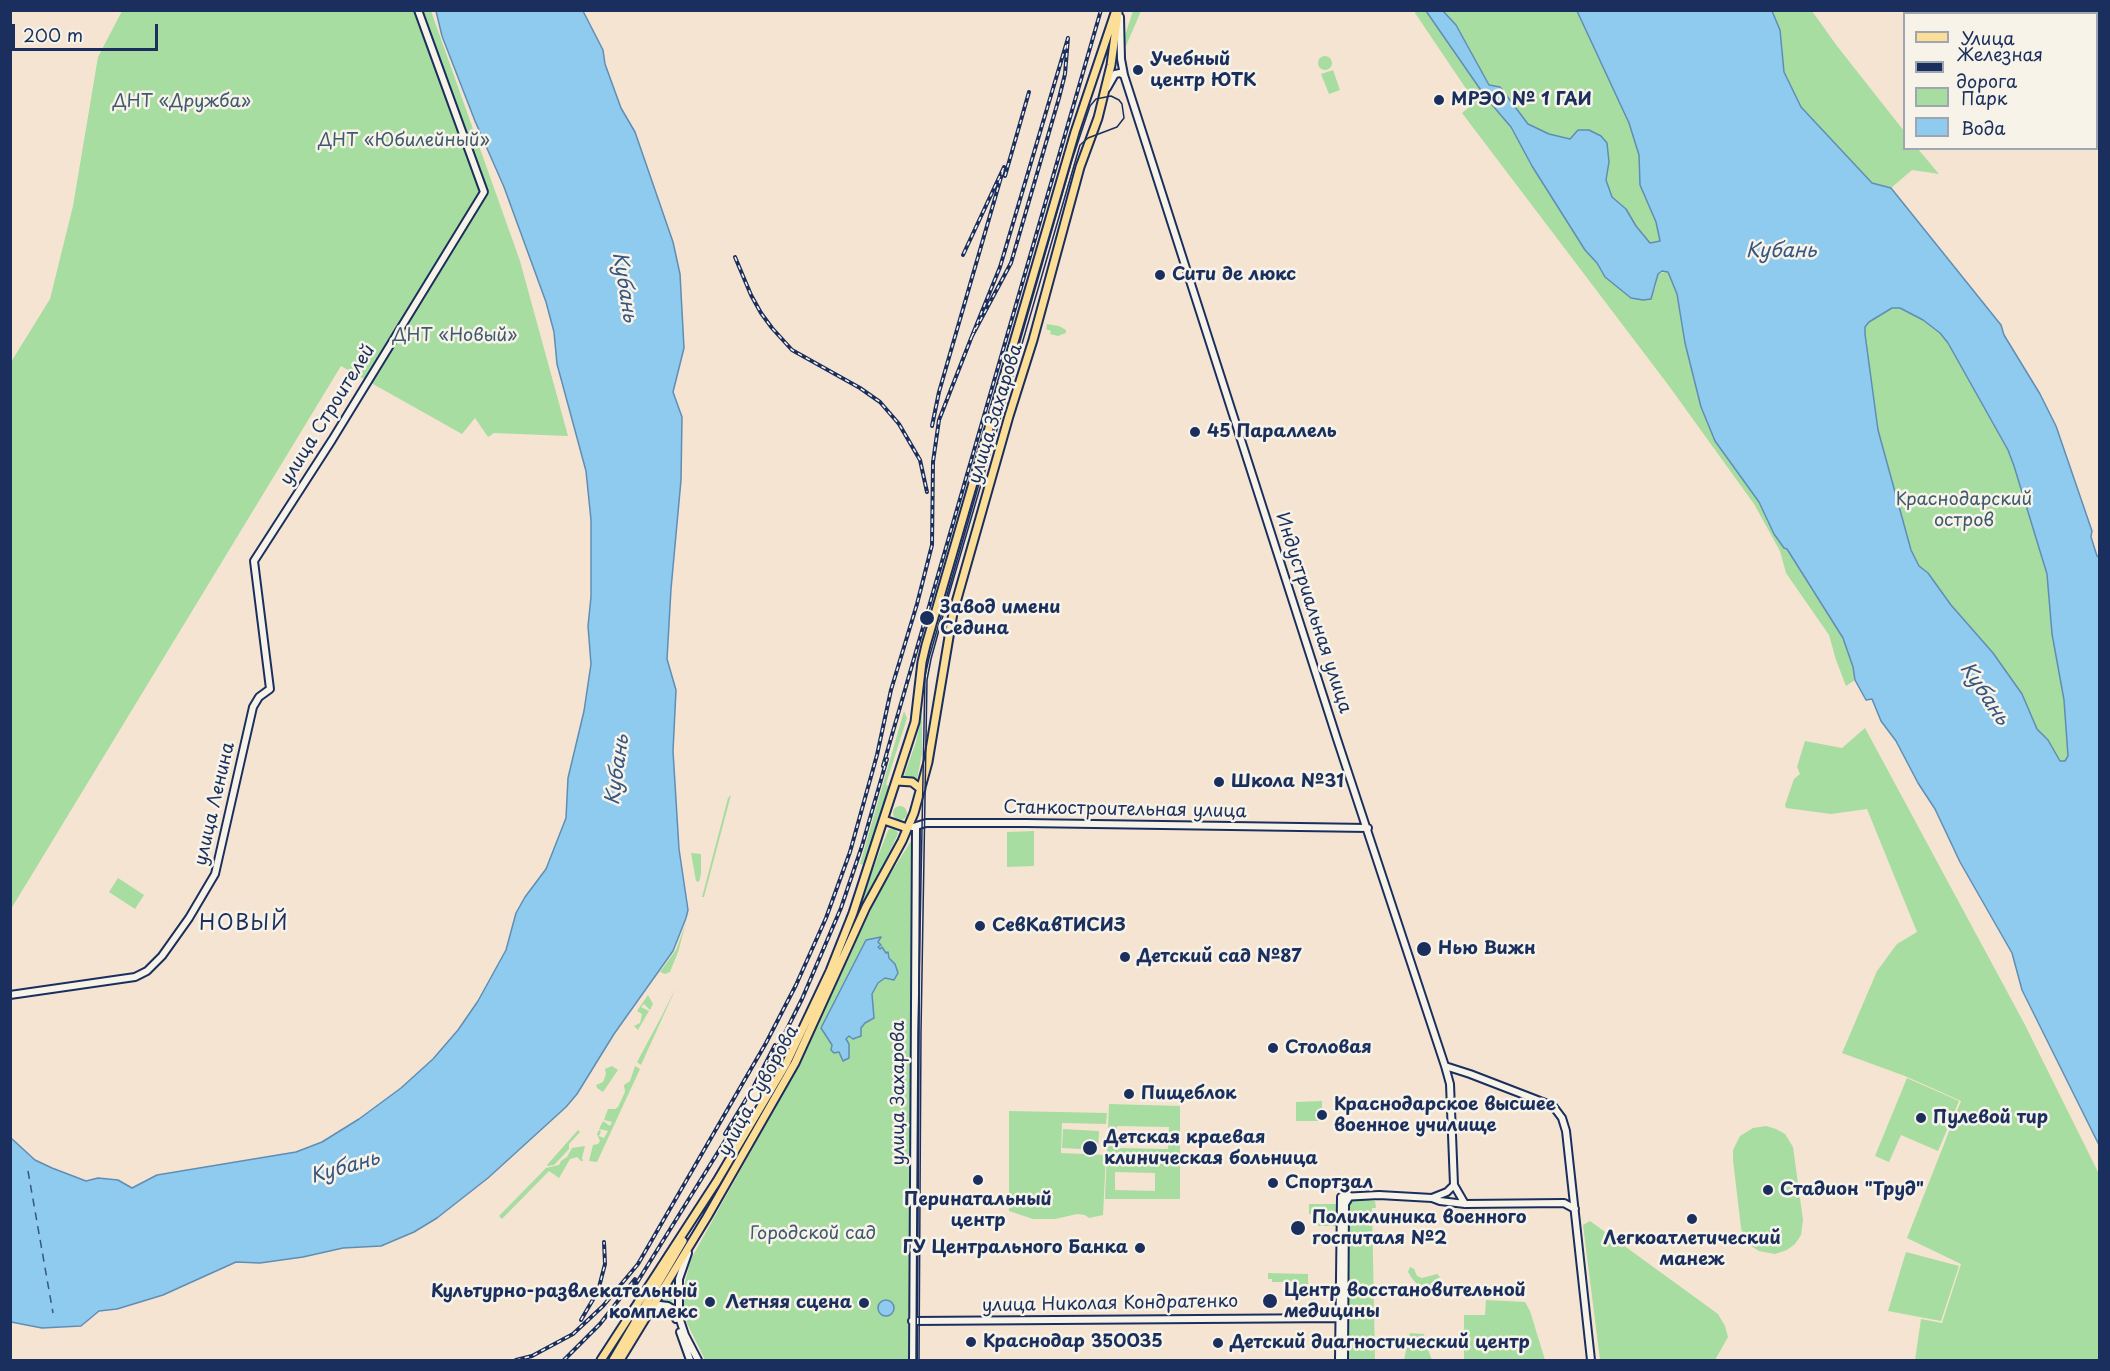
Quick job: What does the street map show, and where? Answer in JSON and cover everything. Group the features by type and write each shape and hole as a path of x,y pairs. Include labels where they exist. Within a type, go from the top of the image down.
{"main road":[{"name":"улица Захарова","path":"907,828 928,762 953,613 1033,340 1080,167 1093,136 1111,65 1118,10"},
{"name":"улица Захарова","path":"884,820 915,722 920,674 926,645 1028,291 1098,61 1118,10"},
{"path":"1098,61 1105,60 1111,65"},
{"path":"897,781 912,782 921,789"},
{"path":"884,820 907,828"},
{"name":"улица Суворова","path":"601,1360 717,1181 786,1064 830,970 884,820"},
{"name":"улица Суворова","path":"613,1360 643,1320 697,1233 795,1063 866,907 907,828"},
{"name":"улица Суворова","path":"620,1360 717,1181"}],"street":[{"name":"улица Строителей","path":"270,689 254,561 332,440 484,192 418,10"},
{"name":"Индустриальная улица","path":"1118,10 1124,75 1445,1066 1450,1084 1454,1185 1465,1204"},
{"path":"1102,50 1112,49 1121,59"},
{"path":"1105,91 1115,74 1124,75"},
{"name":"улица Ленина","path":"10,995 135,977 147,971 162,956 216,874 253,707 259,697 270,689"},
{"name":"Станкостроительная улица","path":"907,828 926,823 1033,823 1368,828"},
{"name":"улица Захарова","path":"913,1360 916,826"},
{"path":"1445,1066 1553,1107 1558,1111 1566,1131 1591,1360"},
{"path":"1450,1084 1458,1074 1470,1074"},
{"path":"1432,1198 1447,1192 1454,1185"},
{"path":"1342,1318 1345,1204 1351,1196"},
{"path":"1342,1360 1341,1197 1432,1198 1465,1204 1564,1203 1575,1209"},
{"path":"697,1233 682,1267 678,1304 682,1328 698,1360"},
{"path":"643,1320 660,1305 673,1309 690,1360"},
{"name":"улица Николая Кондратенко","path":"912,1321 1342,1318"}],"green space":[{"path":"122,11 431,11 520,261 568,436 494,433 488,437 475,418 462,434 341,366 11,909 11,362 50,299 73,206 98,57"},
{"path":"1133,11 1141,11 1126,46 1123,41"},
{"path":"1426,11 1487,99 1511,127 1532,166 1605,277 1631,298 1655,289 1658,274 1668,271 1677,294 1685,343 1701,407 1715,441 1759,502 1774,534 1787,549 1843,638 1855,680 1846,686 1829,635 1786,573 1780,551 1754,504 1669,386 1462,113 1475,102 1415,13"},
{"path":"1443,11 1577,11 1629,123 1639,155 1640,185 1656,222 1660,242 1650,243 1626,209 1612,197 1606,180 1609,162 1570,139 1549,134 1528,124 1500,87 1489,85 1456,25"},
{"path":"1772,11 1812,11 1903,130 1903,150 1919,150 1939,174 1912,170 1891,188 1872,183 1801,107 1784,72 1780,30"},
{"path":"1325,56 1330,58 1332,63 1330,68 1325,70 1320,68 1318,63 1320,58"},
{"path":"1333,70 1340,90 1329,94 1321,74"},
{"name":"Краснодарский остров","path":"1892,308 1900,308 1923,320 1940,333 1948,343 2008,450 2047,574 2052,634 2064,700 2068,757 2065,761 2060,761 2037,729 2022,694 1993,653 1951,605 1928,573 1919,566 1911,550 1878,430 1865,334 1865,327 1869,322"},
{"path":"1047,324 1059,326 1066,330 1066,333 1058,336 1050,334 1051,331 1046,329"},
{"path":"904,711 907,718 886,784 891,789 864,865 860,864"},
{"path":"922,712 922,753 917,780 904,776 916,742"},
{"path":"1865,728 2024,1023 2099,1174 2099,1360 1915,1360 1921,1319 1942,1323 1961,1264 1907,1238 1961,1101 1905,1076 1842,1053 1877,971 1897,944 1917,932 1867,809 1831,814 1786,808 1785,805 1794,779 1800,774 1797,767 1805,741 1842,748"},
{"path":"731,795 704,897 702,897 728,798"},
{"path":"900,806 905,808 907,813 905,818 900,820 895,818 893,813 895,808"},
{"path":"894,828 898,833 897,836 846,942 887,833 889,829"},
{"path":"1034,831 1034,866 1007,867 1007,832"},
{"name":"Городской сад","path":"911,841 913,843 909,1360 705,1360 687,1323 683,1302 691,1259 775,1108 816,1028 879,892","holes":["880,938 878,947 895,964 890,980 885,978 881,980 872,994 874,1018 861,1028 861,1036 855,1039 849,1036 846,1039 846,1060 843,1060 839,1051 832,1046 821,1028"]},
{"path":"691,853 701,854 699,882 696,881"},
{"path":"118,878 144,895 135,909 109,892"},
{"path":"686,923 670,972 665,974 660,972 676,950"},
{"path":"676,988 641,1065 637,1062"},
{"path":"648,995 653,1004 650,1010 644,1004 641,1007 649,1011 638,1030 634,1026 640,1023 642,1014 637,1011"},
{"path":"612,1066 618,1070 603,1092 596,1085 603,1082 605,1069"},
{"path":"635,1066 640,1069 597,1162 589,1161 593,1145 600,1141 597,1134 599,1130 601,1131 599,1136 604,1138 608,1131 599,1129 603,1121 610,1126 612,1122 604,1120 608,1109 618,1107 625,1092 624,1085 630,1081"},
{"name":"Пулевой тир","path":"1907,1078 1959,1101 1938,1151 1901,1135 1889,1162 1875,1156"},
{"path":"1322,1101 1322,1121 1296,1121 1296,1102"},
{"path":"1109,1104 1180,1106 1180,1199 1105,1199","holes":["1117,1126 1169,1127 1168,1149 1116,1148","1115,1172 1155,1173 1155,1191 1115,1190"]},
{"path":"1009,1111 1107,1113 1106,1124 1062,1123 1061,1153 1106,1155 1103,1215 1089,1218 1077,1214 1055,1219 1033,1219 1009,1211"},
{"name":"Стадион \"Труд\"","path":"1766,1126 1785,1134 1793,1147 1803,1220 1801,1235 1795,1244 1775,1254 1759,1251 1744,1238 1733,1160 1733,1150 1740,1136 1753,1128"},
{"path":"1063,1129 1099,1131 1098,1150 1062,1148"},
{"path":"578,1130 580,1132 569,1144 569,1149 554,1165 548,1166 547,1165"},
{"path":"585,1146 583,1161 577,1157 570,1159 559,1178 549,1171 502,1219 499,1216 546,1168 559,1165 572,1148"},
{"path":"1353,1199 1375,1201 1376,1208 1372,1208 1375,1360 1349,1360 1348,1203"},
{"path":"1309,1204 1336,1204 1336,1226 1318,1226 1318,1214 1309,1214"},
{"path":"1590,1221 1718,1314 1728,1337 1715,1360 1600,1360 1583,1225"},
{"path":"1906,1252 1959,1266 1941,1321 1888,1311"},
{"path":"1410,1267 1414,1269 1417,1276 1422,1278 1437,1274 1440,1277 1430,1284 1437,1290 1427,1291 1423,1296 1419,1294 1420,1288 1408,1272"},
{"path":"1268,1273 1308,1274 1308,1293 1295,1293 1295,1282 1272,1282 1272,1279 1268,1279"},
{"path":"673,1279 672,1306 658,1303"},
{"path":"1486,1300 1525,1302 1545,1360 1464,1360 1464,1315 1485,1315"},
{"path":"1410,1333 1425,1334 1422,1337 1421,1346 1427,1347 1432,1360 1404,1360"}],"water":[{"name":"Кубань","path":"436,11 583,11 603,50 605,64 621,108 635,132 673,242 680,274 684,348 673,392 682,417 681,480 667,659 676,690 673,751 679,849 688,910 686,918 673,951 566,1107 488,1178 437,1218 414,1232 381,1246 343,1248 260,1263 236,1262 163,1295 117,1309 99,1311 81,1326 42,1328 11,1322 11,1138 35,1160 52,1168 86,1181 98,1178 118,1180 132,1188 157,1175 296,1152 322,1142 359,1119 401,1088 433,1059 458,1030 478,1001 506,950 516,913 546,869 566,818 568,778 584,711 591,664 588,626 591,597 591,520 586,471 557,364 554,332 546,302 504,187 442,36"},
{"name":"Кубань","path":"1426,11 1443,11 1456,25 1489,85 1500,87 1528,124 1549,134 1570,139 1578,130 1589,130 1601,136 1607,143 1609,162 1606,180 1612,197 1626,209 1650,243 1660,241 1656,222 1640,185 1639,155 1629,123 1577,11 1772,11 1780,30 1784,72 1801,107 1872,183 1891,188 2001,325 2004,335 2040,394 2056,426 2099,557 2099,1145 2022,990 2012,953 1960,862 1935,809 1918,783 1896,741 1881,721 1872,699 1866,700 1855,680 1843,638 1787,549 1774,534 1759,502 1715,441 1701,407 1685,343 1677,294 1668,272 1662,271 1658,274 1651,299 1643,300 1631,298 1605,277 1597,263 1585,250 1532,166 1511,127 1487,99","holes":["1892,308 1900,308 1923,320 1940,333 1948,343 2008,450 2014,466 2047,574 2052,634 2064,700 2068,756 2065,761 2060,761 2048,740 2037,729 2022,694 1993,653 1951,605 1928,573 1919,566 1911,550 1878,430 1865,334 1865,327 1869,322"]},
{"path":"881,937 878,942 881,945 878,947 888,952 898,973 894,980 885,978 878,983 872,994 874,1018 861,1028 861,1036 853,1039 849,1036 846,1039 849,1044 849,1058 843,1061 839,1052 834,1053 831,1050 832,1045 821,1028 866,940"},
{"path":"883,1300 889,1300 894,1308 892,1314 883,1316 878,1311 878,1305"}],"ferry route":[{"path":"28,1171 53,1313"}],"tram line":[{"path":"916,1360 918,1033 925,676 1072,160 1090,106 1096,99 1111,96 1122,104 1124,118 1117,127 1088,138 1080,145 947,601 927,680 921,1032 919,1360"}],"railway":[{"path":"883,766 1101,10"},
{"path":"516,1360 532,1356 573,1334 603,1306 638,1264 766,1043 796,985 826,918 850,852 877,755 891,690 932,545 933,462 939,420 972,336 1000,267 1068,38 1065,74 1059,98 1011,263 972,336"},
{"path":"1005,176 1029,92"},
{"path":"932,426 939,392 1004,167 963,255"},
{"path":"735,257 761,313 792,350 860,388 880,402 899,424 920,460 927,492"},
{"path":"774,1055 802,999 841,908 887,759"},
{"path":"725,1134 775,1045"},
{"path":"633,1289 733,1128"},
{"path":"581,1320 598,1291 605,1264 604,1242"},
{"path":"564,1360 600,1324 635,1279"}],"place":[{"name":"Учебный центр ЮТК","path":"1138,70"},
{"name":"МРЭО № 1 ГАИ","path":"1439,100"},
{"name":"Сити де люкс","path":"1160,275"},
{"name":"45 Параллель","path":"1195,432"},
{"name":"Завод имени Седина","path":"927,618"},
{"name":"Школа №31","path":"1219,782"},
{"name":"СевКавТИСИЗ","path":"980,926"},
{"name":"Нью Вижн","path":"1424,949"},
{"name":"Детский сад №87","path":"1125,957"},
{"name":"Столовая","path":"1273,1048"},
{"name":"Пищеблок","path":"1129,1094"},
{"name":"Краснодарское высшее военное училище","path":"1322,1115"},
{"name":"Пулевой тир","path":"1921,1118"},
{"name":"Детская краевая клиническая больница","path":"1090,1148"},
{"name":"Перинатальный центр","path":"978,1180"},
{"name":"Спортзал","path":"1273,1183"},
{"name":"Стадион \"Труд\"","path":"1768,1190"},
{"name":"Легкоатлетический манеж","path":"1692,1219"},
{"name":"Поликлиника военного госпиталя №2","path":"1298,1228"},
{"name":"ГУ Центрального Банка","path":"1140,1248"},
{"name":"Центр восстановительной медицины","path":"1270,1301"},
{"name":"Культурно-развлекательный комплекс","path":"710,1302"},
{"name":"Летняя сцена","path":"864,1303"},
{"name":"Краснодар 350035","path":"971,1342"},
{"name":"Детский диагностический центр","path":"1218,1343"}],"district":[{"name":"НОВЫЙ","path":"244,924"}],"park label":[{"name":"ДНТ «Дружба»","path":"182,102"},
{"name":"ДНТ «Юбилейный»","path":"404,141"},
{"name":"ДНТ «Новый»","path":"455,336"}]}
